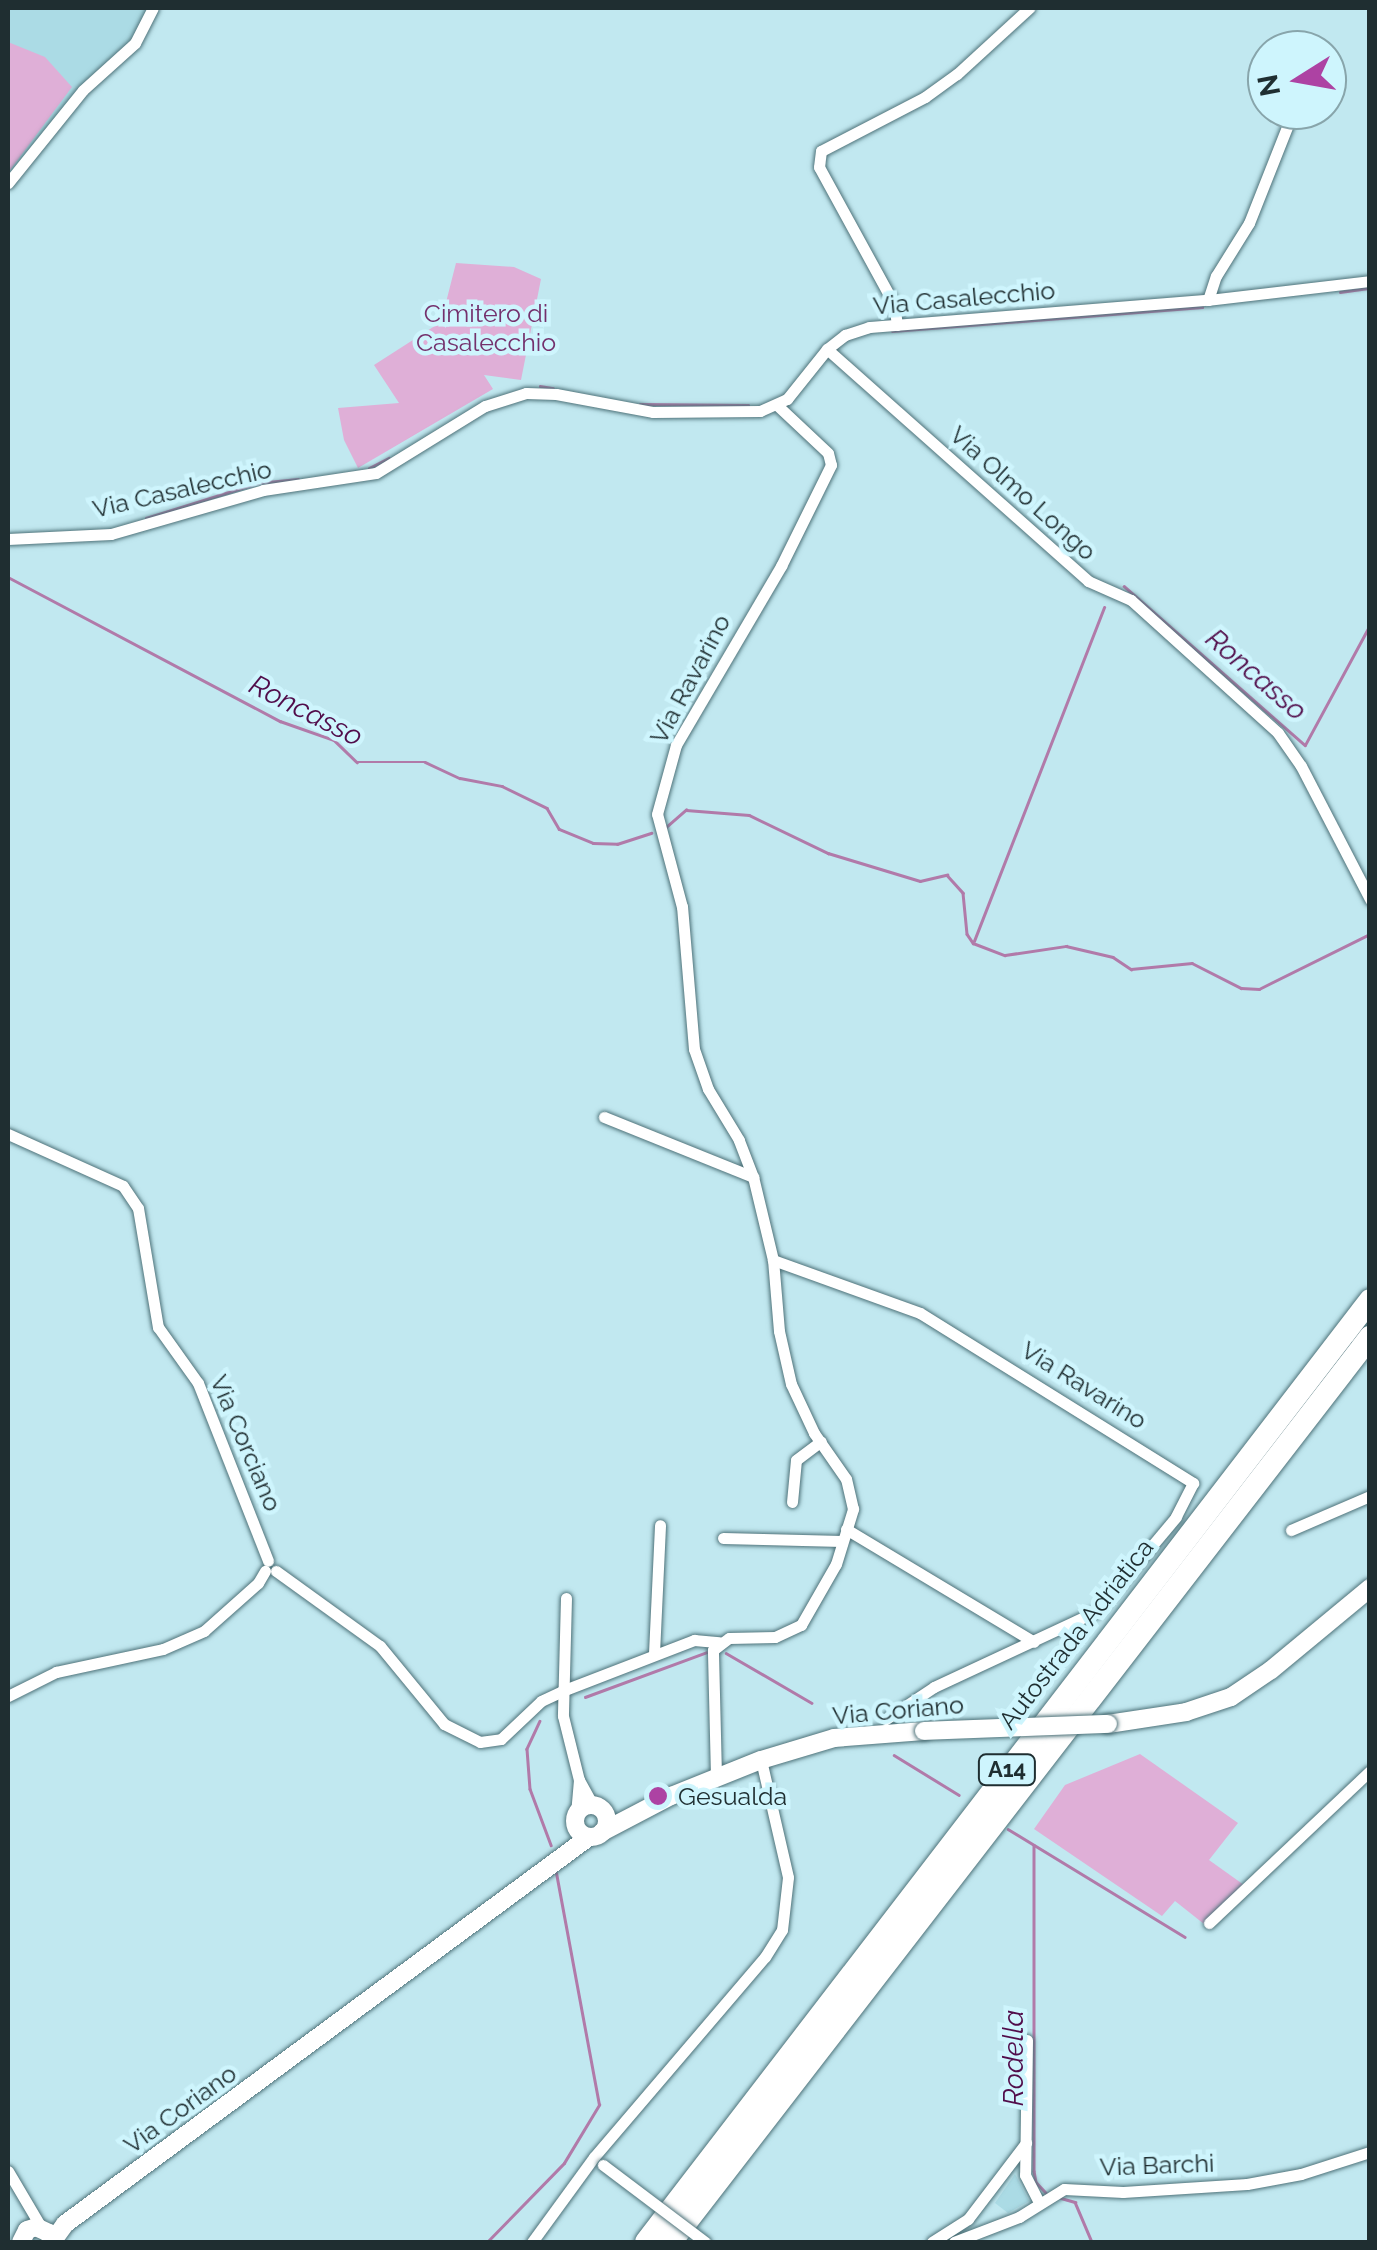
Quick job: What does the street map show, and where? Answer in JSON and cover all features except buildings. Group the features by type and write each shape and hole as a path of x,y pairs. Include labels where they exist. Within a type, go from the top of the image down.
{"highway":[{"name":"Autostrada Adriatica","path":"646,2242 1370,1300"},
{"name":"Autostrada Adriatica","path":"671,2242 1370,1337"}],"main road":[{"name":"Via Coriano","path":"40,2236 65,2224 566,1856 590,1821 641,1810 716,1776 834,1738 1108,1724 1186,1712 1230,1696 1271,1670 1370,1588"}],"street":[{"path":"8,183 83,90 135,43 153,8"},
{"path":"896,325 894,304 819,167 821,152 925,97 999,38 1028,8"},
{"path":"1208,300 1216,276 1249,223 1286,130"},
{"name":"Via Casalecchio","path":"8,539 112,534 262,490 376,474 485,406 526,392 653,412 760,411 778,406 827,348 857,331 1208,300 1370,281"},
{"name":"Via Olmo Longo","path":"827,348 1088,581 1130,600 1278,734 1301,766 1370,899"},
{"name":"Via Ravarino","path":"719,1642 775,1638 801,1625 826,1586 852,1509 852,1491 791,1384 775,1300 773,1260 752,1176 739,1140 708,1089 694,1049 682,907 657,814 676,745 781,566 831,465 828,453 778,406"},
{"path":"604,1117 752,1176"},
{"name":"Via Corciano","path":"8,1134 123,1186 138,1208 158,1328 198,1383 270,1567"},
{"name":"Via Ravarino","path":"773,1260 908,1306 949,1328 1185,1474 1193,1483 1192,1491"},
{"path":"792,1502 796,1460 821,1440"},
{"name":"Via Coriano","path":"886,1719 934,1687 1034,1642 1106,1603 1192,1491"},
{"path":"1291,1530 1370,1496"},
{"path":"654,1653 660,1525"},
{"path":"723,1538 844,1535 1034,1642"},
{"path":"8,1696 56,1672 163,1649 204,1631 270,1567 380,1646 444,1724 480,1742 501,1740 541,1701 562,1691 694,1640 719,1642 712,1663 716,1776"},
{"name":"Via Coriano","path":"566,1598 562,1691 590,1821"},
{"path":"532,2242 765,1958 782,1930 788,1877 761,1760"},
{"path":"1210,1923 1370,1771"},
{"name":"Via Coriano","path":"579,1780 590,1821"},
{"path":"1027,2040 1025,2174 1047,2198"},
{"path":"932,2242 968,2218 1026,2143"},
{"name":"Via Barchi","path":"954,2242 1019,2216 1064,2189 1123,2192 1247,2184 1301,2174 1370,2152"},
{"path":"599,2161 705,2242"},
{"path":"8,2172 40,2236"}],"shaded area":[{"path":"8,8 147,8 132,42 8,178"},
{"path":"1015,2174 1029,2201 1008,2213 995,2203"}],"green space":[{"path":"8,42 45,57 72,87 8,173"},
{"name":"Cimitero di Casalecchio","path":"456,263 514,267 541,279 521,380 484,375 493,389 358,468 344,440 338,408 399,403 374,365 441,322"},
{"path":"1140,1754 1238,1823 1209,1860 1244,1885 1204,1924 1175,1901 1162,1916 1034,1829 1065,1785"}],"waterway":[{"name":"Roncasso","path":"1340,292 1370,288"},
{"name":"Roncasso","path":"892,331 1202,307"},
{"name":"Roncasso","path":"540,386 553,388"},
{"name":"Roncasso","path":"640,404 748,405"},
{"name":"Roncasso","path":"369,468 389,458"},
{"name":"Roncasso","path":"146,518 258,483 298,479"},
{"name":"Roncasso","path":"8,577 280,721 334,740 357,762 425,762 460,778 502,786 547,808 559,829 593,843 617,844 651,833"},
{"name":"Roncasso","path":"1124,586 1305,745 1370,625"},
{"name":"Roncasso","path":"974,941 1104,607"},
{"name":"Roncasso","path":"665,828 686,810 749,815 828,853 920,881 947,875 963,893 967,934 973,943 1005,955 1066,946 1113,957 1131,969 1192,963 1241,988 1259,989 1370,934"},
{"name":"Rodella","path":"585,1697 707,1652"},
{"name":"Rodella","path":"726,1653 812,1703"},
{"name":"Rodella","path":"540,1721 527,1749 530,1789 551,1845"},
{"name":"Rodella","path":"894,1755 959,1795"},
{"name":"Rodella","path":"1008,1829 1185,1937"},
{"name":"Rodella","path":"1034,1845 1034,2171 1036,2182 1048,2195"},
{"name":"Rodella","path":"487,2242 564,2163 599,2105 556,1874"},
{"name":"Rodella","path":"1061,2198 1075,2202 1092,2242"}],"place":[{"name":"Gesualda","path":"658,1796"}]}
